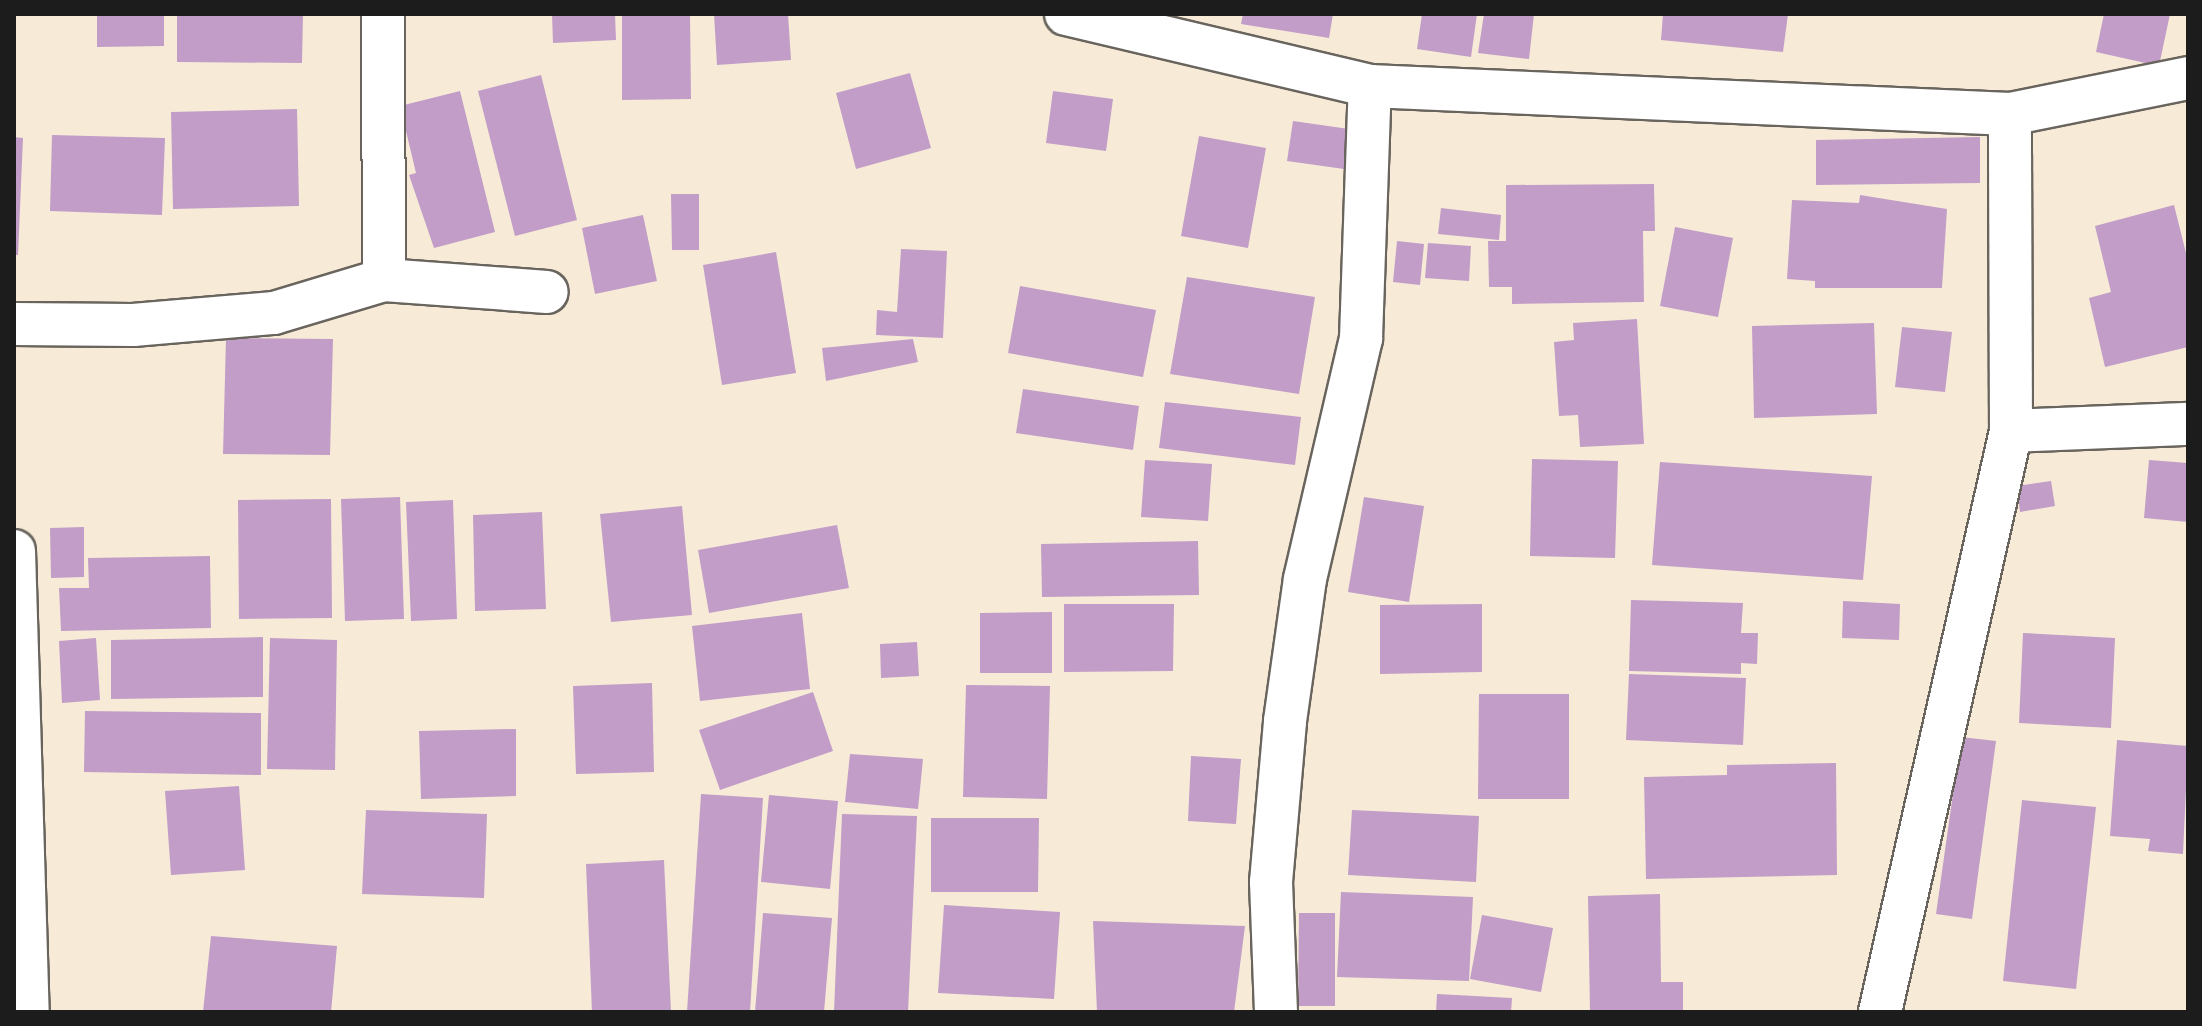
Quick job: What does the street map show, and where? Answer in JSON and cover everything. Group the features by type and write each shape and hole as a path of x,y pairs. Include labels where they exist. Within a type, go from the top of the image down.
{"street":[{"path":"383,14 384,280"},
{"path":"1066,14 1370,86 2010,114 2188,78"},
{"path":"1276,1012 1271,882 1285,721 1305,579 1361,338 1370,86"},
{"path":"1880,1012 2011,431 2010,114"},
{"path":"14,324 133,325 274,313 384,280 547,292"},
{"path":"2011,431 2188,424"},
{"path":"14,551 28,1012"}],"building":[{"path":"97,14 164,14 164,46 97,47"},
{"path":"177,14 303,14 302,63 177,62"},
{"path":"552,14 615,14 616,40 553,43"},
{"path":"622,14 690,14 691,99 622,100"},
{"path":"714,14 788,14 791,60 717,65"},
{"path":"1243,14 1333,14 1329,38 1241,24"},
{"path":"1422,14 1477,14 1471,57 1417,49"},
{"path":"1484,14 1534,14 1529,59 1478,53"},
{"path":"1663,14 1788,14 1783,52 1661,40"},
{"path":"2104,14 2170,14 2159,66 2096,52"},
{"path":"910,73 931,148 856,169 836,93"},
{"path":"541,75 577,220 515,236 478,91"},
{"path":"460,91 495,232 434,248 409,175 416,173 400,106"},
{"path":"1053,91 1113,99 1106,151 1046,143"},
{"path":"297,109 299,206 173,209 171,112"},
{"path":"1293,121 1349,129 1344,169 1287,161"},
{"path":"52,135 165,138 162,215 50,211"},
{"path":"1199,136 1266,148 1248,248 1181,236"},
{"path":"14,137 23,138 18,255 14,255"},
{"path":"1980,137 1980,183 1816,185 1816,140"},
{"path":"1654,184 1655,231 1643,231 1644,302 1512,304 1512,287 1489,287 1488,241 1506,241 1506,185"},
{"path":"671,194 699,194 699,250 672,250"},
{"path":"1860,195 1947,209 1942,288 1815,288 1815,281 1787,279 1792,200 1859,203"},
{"path":"2174,205 2188,261 2188,347 2105,367 2089,298 2111,292 2095,226"},
{"path":"1441,208 1501,215 1499,240 1438,234"},
{"path":"643,215 657,281 595,294 582,228"},
{"path":"1675,227 1733,238 1718,317 1660,306"},
{"path":"1397,241 1424,244 1420,285 1393,282"},
{"path":"1428,243 1471,246 1469,281 1425,278"},
{"path":"901,249 947,251 943,338 876,335 877,310 897,312"},
{"path":"776,252 796,373 722,385 703,265"},
{"path":"1187,277 1315,297 1299,394 1170,374"},
{"path":"1020,286 1156,310 1143,377 1008,353"},
{"path":"1637,319 1644,444 1580,447 1578,415 1559,416 1554,342 1574,340 1573,323"},
{"path":"1874,323 1877,414 1754,418 1752,326"},
{"path":"1902,327 1952,332 1945,392 1895,387"},
{"path":"226,338 333,339 330,455 223,454"},
{"path":"913,339 918,362 826,381 822,348"},
{"path":"1023,389 1139,406 1133,450 1016,433"},
{"path":"1165,402 1301,417 1295,465 1159,448"},
{"path":"1532,459 1618,461 1615,558 1530,556"},
{"path":"1145,460 1212,464 1208,521 1141,517"},
{"path":"2149,460 2188,463 2188,522 2144,518"},
{"path":"1660,462 1872,476 1863,580 1652,565"},
{"path":"2051,481 2055,506 2020,512 2017,486"},
{"path":"400,497 404,619 345,621 341,499"},
{"path":"1364,497 1424,506 1409,602 1348,592"},
{"path":"331,499 332,618 239,619 238,500"},
{"path":"453,500 457,619 411,621 406,502"},
{"path":"682,506 692,615 611,622 600,514"},
{"path":"542,512 546,609 475,611 473,515"},
{"path":"837,525 849,588 709,613 698,550"},
{"path":"84,527 84,577 51,578 50,528"},
{"path":"1198,541 1199,595 1042,597 1041,544"},
{"path":"210,556 211,628 61,631 59,588 89,588 88,558"},
{"path":"1631,600 1743,603 1741,633 1758,633 1757,664 1741,663 1741,674 1629,671"},
{"path":"1843,601 1900,604 1899,640 1842,638"},
{"path":"1064,604 1174,604 1173,671 1064,672"},
{"path":"1482,604 1482,672 1380,674 1380,605"},
{"path":"1052,612 1052,673 980,673 980,613"},
{"path":"802,613 810,689 700,701 692,626"},
{"path":"2023,633 2115,638 2111,728 2019,723"},
{"path":"263,637 263,697 111,699 111,640"},
{"path":"96,638 100,700 62,703 59,641"},
{"path":"270,638 337,640 335,770 267,769"},
{"path":"917,642 919,676 881,678 880,644"},
{"path":"1629,674 1746,678 1743,745 1626,740"},
{"path":"652,683 654,772 576,774 573,686"},
{"path":"966,685 1050,686 1047,799 963,797"},
{"path":"813,692 833,751 720,790 699,730"},
{"path":"1479,694 1569,694 1569,799 1478,799"},
{"path":"85,711 261,713 261,775 84,772"},
{"path":"516,729 516,796 421,799 419,731"},
{"path":"1961,737 1996,741 1972,919 1936,914"},
{"path":"2117,740 2188,746 2183,854 2148,851 2150,839 2110,836"},
{"path":"850,754 923,759 918,809 845,802"},
{"path":"1191,756 1241,759 1236,824 1188,821"},
{"path":"1836,763 1837,875 1646,879 1644,777 1727,775 1727,765"},
{"path":"239,786 245,870 171,875 165,791"},
{"path":"701,794 763,798 750,1012 687,1012"},
{"path":"769,795 838,801 830,889 761,882"},
{"path":"2022,800 2096,807 2076,989 2003,981"},
{"path":"366,810 487,814 484,898 362,894"},
{"path":"1352,810 1479,816 1476,882 1348,875"},
{"path":"842,814 917,816 908,1012 834,1012"},
{"path":"931,818 1039,818 1038,892 931,892"},
{"path":"664,860 671,1012 592,1012 586,864"},
{"path":"1341,892 1473,897 1469,981 1337,977"},
{"path":"1660,894 1661,982 1683,982 1683,1012 1590,1012 1588,896"},
{"path":"944,905 1060,912 1054,999 938,993"},
{"path":"763,913 832,918 824,1012 755,1012"},
{"path":"1299,913 1335,913 1335,1006 1298,1006"},
{"path":"1482,915 1553,928 1541,992 1470,979"},
{"path":"1093,921 1245,926 1234,1012 1097,1012"},
{"path":"211,936 337,946 331,1012 203,1012"},
{"path":"1437,994 1512,998 1511,1012 1436,1012"}]}
